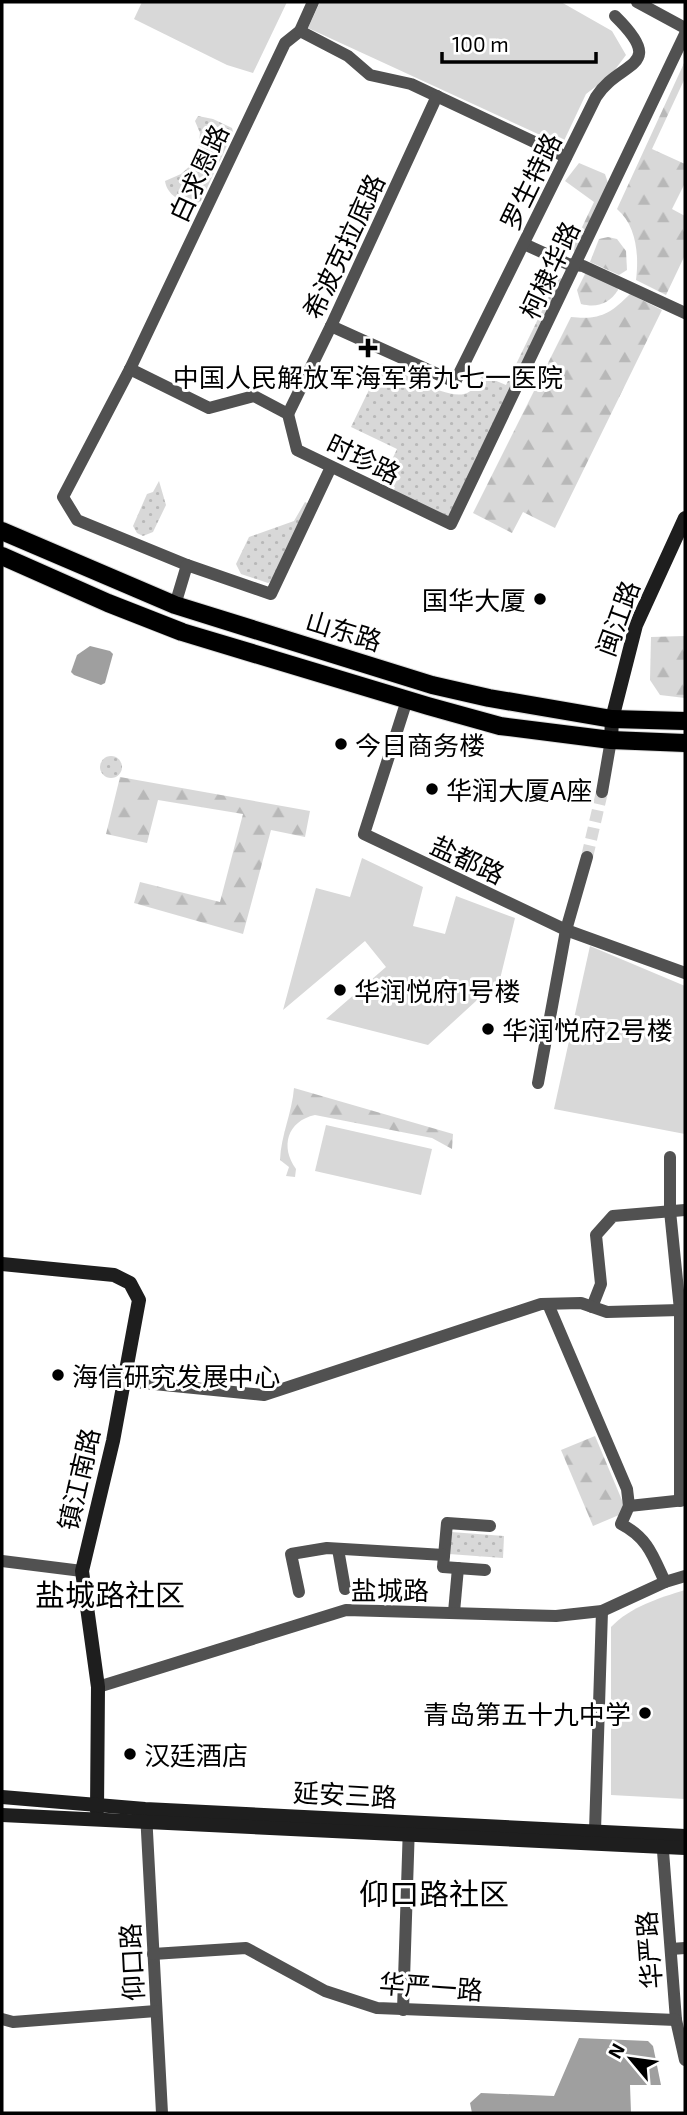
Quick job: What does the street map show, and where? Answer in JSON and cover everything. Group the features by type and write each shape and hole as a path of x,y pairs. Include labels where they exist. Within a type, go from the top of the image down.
{"main road":[{"name":"闽江路","path":"611,740 612,719 636,625 685,518"},
{"name":"山东路","path":"2,530 175,605 432,685 489,698 612,719 685,721"},
{"name":"山东路","path":"2,556 182,632 499,726 611,740 685,743"},
{"name":"镇江南路","path":"2,1264 114,1275 130,1283 139,1300 113,1441 82,1571 98,1688 97,1812"},
{"name":"延安三路","path":"2,1797 97,1812"},
{"name":"延安三路","path":"2,1815 97,1812 662,1841 685,1836"},
{"name":"延安三路","path":"409,1828 595,1831 662,1841 685,1848"}],"street":[{"name":"白求恩路","path":"187,565 77,520 63,498 130,369 285,43 300,31 313,2"},
{"path":"637,2 685,28"},
{"name":"罗生特路","path":"331,326 456,382 602,87 635,64 639,54 637,40 615,16"},
{"path":"300,31 348,56 370,75 411,84 566,157"},
{"name":"柯棣华路","path":"451,524 685,34"},
{"name":"希波克拉底路","path":"288,414 437,96"},
{"path":"524,244 568,264 583,266 685,313"},
{"path":"130,369 209,408 254,396 288,414"},
{"name":"时珍路","path":"288,414 297,450 451,524"},
{"path":"175,605 187,565 271,594 331,467"},
{"name":"盐都路","path":"408,700 364,835 566,930 685,973"},
{"path":"602,792 611,740"},
{"path":"538,1083 566,930 587,857"},
{"path":"629,1506 683,1501 680,1310 670,1211 670,1157"},
{"path":"592,1307 601,1284 596,1235 613,1216 685,1210"},
{"path":"124,1381 264,1395 541,1304 581,1303 607,1312 680,1310"},
{"path":"548,1304 627,1489 629,1506 621,1524 635,1531 646,1542 665,1582"},
{"path":"485,1570 443,1567 447,1523 490,1526"},
{"path":"299,1592 291,1554 338,1549 444,1555"},
{"path":"338,1549 345,1589"},
{"path":"2,1561 82,1571"},
{"path":"454,1612 458,1568"},
{"name":"盐城路","path":"98,1688 346,1610 556,1616 602,1611 665,1582 685,1576"},
{"path":"595,1831 602,1611"},
{"name":"仰口路","path":"146,1815 162,2113"},
{"path":"403,2010 409,1828"},
{"name":"华严路","path":"662,1841 676,2020 685,2060"},
{"name":"华严一路","path":"153,1955 246,1948 325,1991 377,2008 676,2020"},
{"path":"671,1949 685,1948"},
{"path":"2,2019 13,2022 156,2011"}],"green space":[{"path":"142,2 287,2 253,73 227,65 134,19"},
{"path":"320,2 561,2 612,31 626,55 611,75 586,94 562,145 308,28"},
{"path":"685,61 685,78 652,149 685,164 685,183 672,209 685,216 685,255 666,295 636,280 637,261 633,233 617,209"},
{"path":"198,116 213,119 232,128 233,132 219,163 198,152 200,133 195,121"},
{"path":"193,163 214,173 201,201 196,204 176,197 165,181 181,174"},
{"path":"579,163 605,174 609,186 577,253 564,246 566,240 574,244 594,202 565,181"},
{"path":"599,239 617,239 626,251 627,270 619,275 590,262"},
{"path":"586,272 616,285 618,290 611,299 602,304 581,304 577,290"},
{"path":"550,274 565,280 450,518 393,492 395,487 382,481 397,449 351,427 382,363 434,388 456,394 470,391 482,375 506,385 553,288 544,283"},
{"path":"630,294 662,310 555,528 523,512 512,533 473,513 571,317 604,314"},
{"path":"159,481 166,505 153,532 143,536 137,533 133,526 147,494 153,492"},
{"path":"305,502 311,505 272,581 268,583 241,574 236,564 249,537 294,521"},
{"path":"685,636 685,698 660,695 650,680 651,637"},
{"path":"107,756 115,756 122,763 122,771 115,778 107,778 100,771 100,763"},
{"path":"120,777 310,811 305,837 271,830 243,934 134,903 140,882 220,902 243,814 158,800 147,843 106,834"},
{"path":"362,858 423,887 413,926 445,934 456,896 515,918 500,979 428,1045 326,1019 386,967 365,941 283,1010 316,888 350,897"},
{"path":"590,946 685,986 685,1134 554,1109"},
{"path":"294,1088 453,1134 452,1149 432,1138 315,1115 305,1118 292,1129 288,1152 296,1169 295,1177 286,1176 289,1167 280,1160"},
{"path":"326,1125 432,1149 421,1195 315,1171"},
{"path":"595,1436 624,1505 619,1515 593,1526 561,1450"},
{"path":"451,1532 504,1536 503,1558 449,1554"},
{"name":"青岛第五十九中学","path":"685,1590 685,1799 611,1795 611,1627 636,1609"}],"shaded area":[{"path":"90,646 113,654 105,683 101,685 71,672 77,655"},
{"path":"579,2038 648,2041 653,2046 661,2085 630,2085 631,2113 472,2113 470,2103 481,2093 554,2096"}],"tunnel":[{"path":"587,857 602,792"}],"place":[{"name":"中国人民解放军海军第九七一医院","path":"368,348"},
{"name":"国华大厦","path":"540,599"},
{"name":"今日商务楼","path":"341,744"},
{"name":"华润大厦A座","path":"432,789"},
{"name":"华润悦府1号楼","path":"340,990"},
{"name":"华润悦府2号楼","path":"488,1029"},
{"name":"海信研究发展中心","path":"58,1375"},
{"name":"青岛第五十九中学","path":"645,1713"},
{"name":"汉廷酒店","path":"130,1754"}],"district":[{"name":"盐城路社区","path":"110,1594"},
{"name":"仰口路社区","path":"434,1893"}]}
